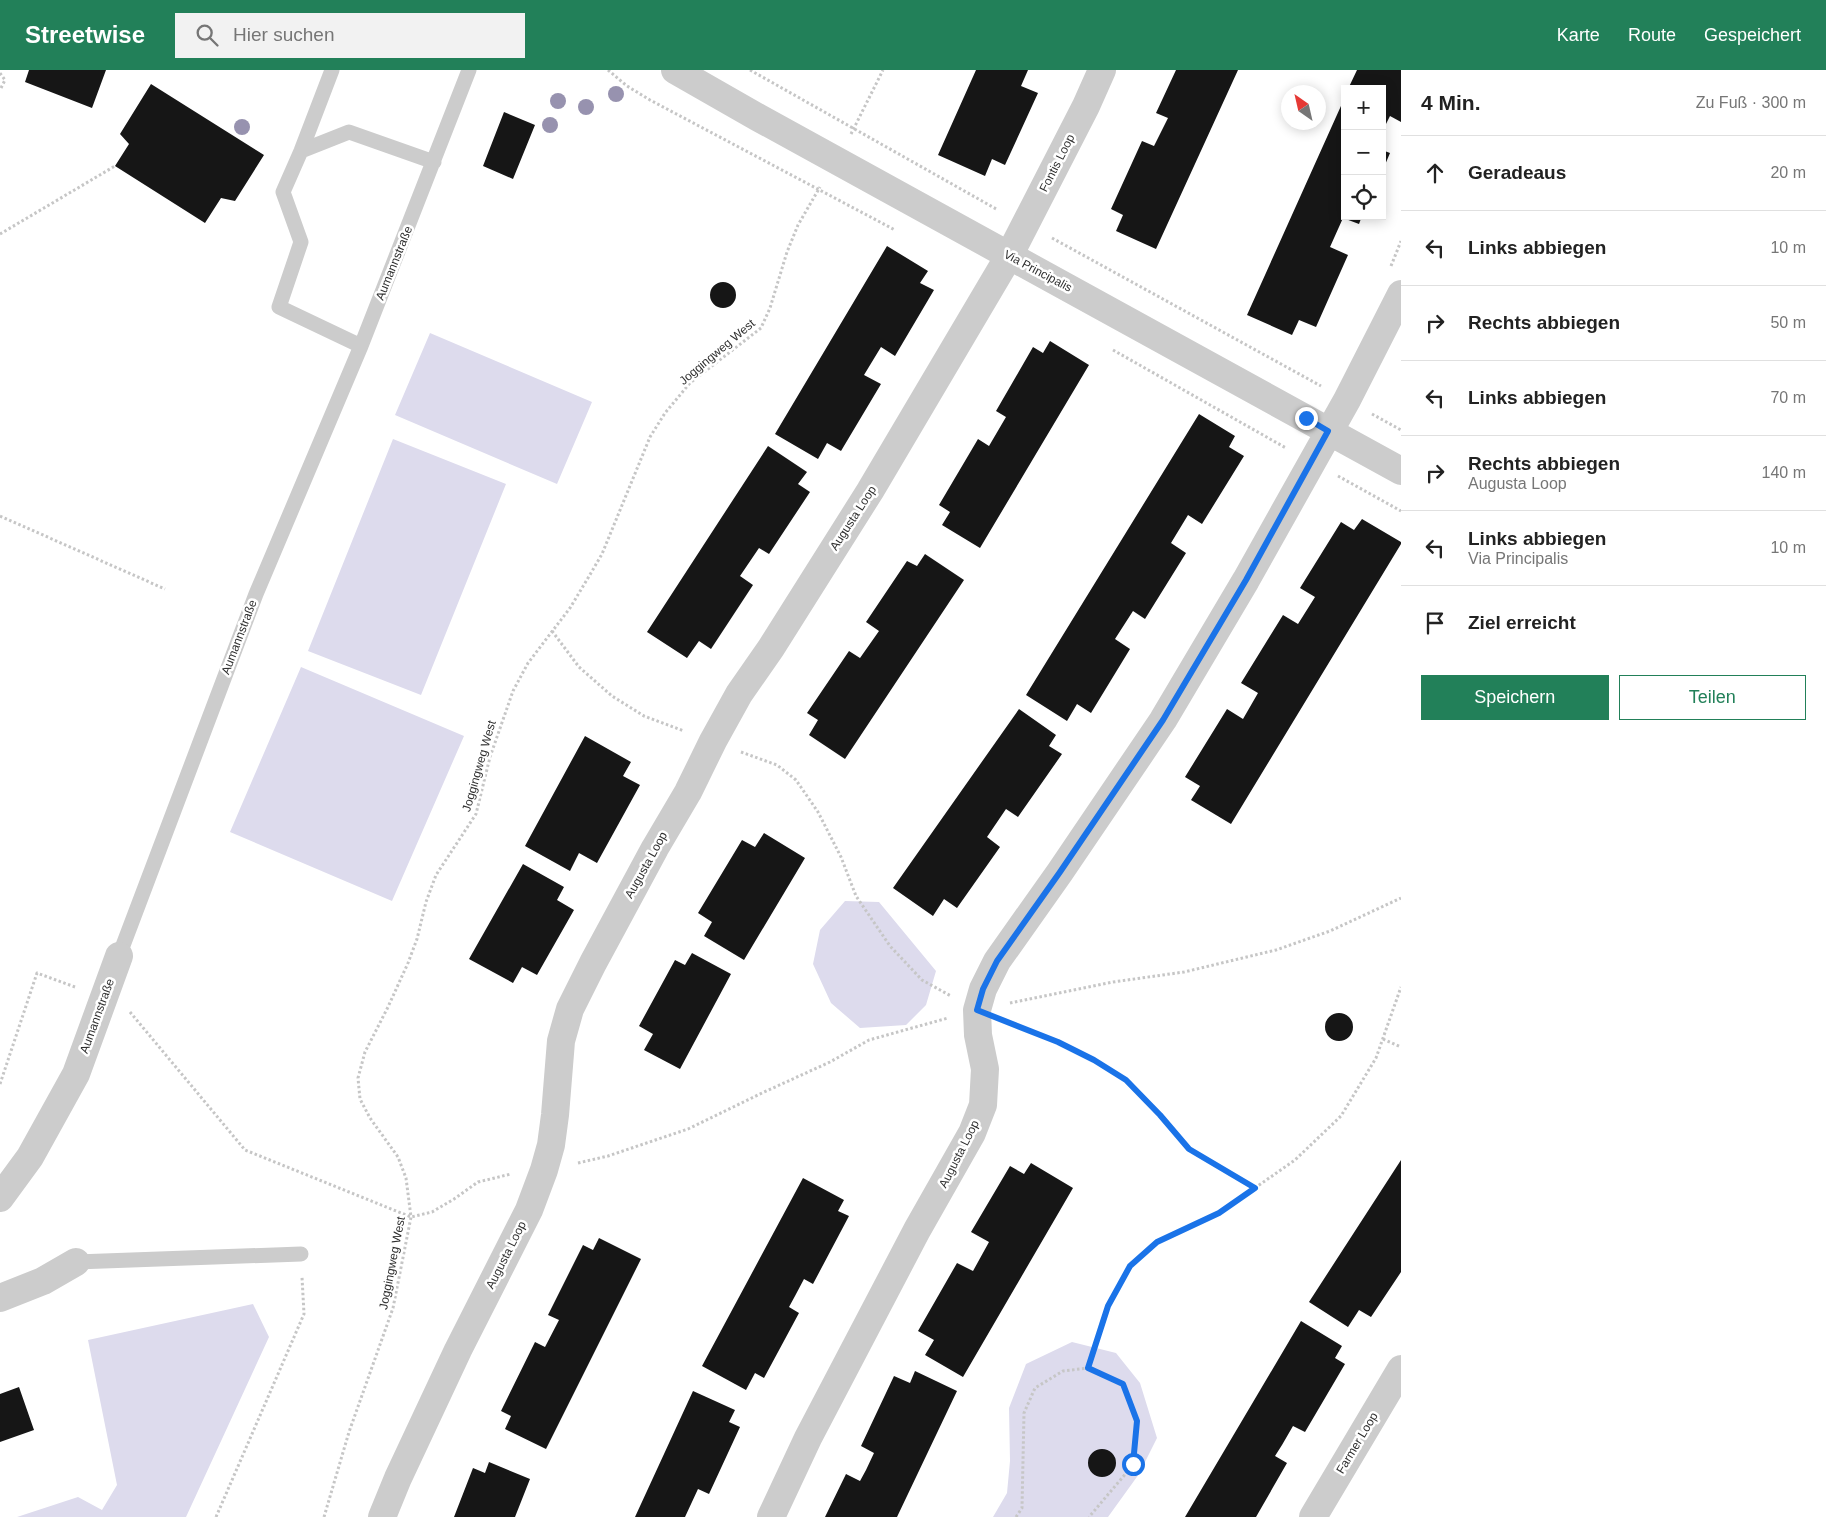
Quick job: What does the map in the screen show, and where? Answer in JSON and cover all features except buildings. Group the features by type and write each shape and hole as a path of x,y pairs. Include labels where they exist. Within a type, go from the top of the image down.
{"street":[{"name":"Via Principalis","path":"675,70 1401,472"},
{"name":"Fontis Loop","path":"1009,256 1086,106 1102,70"},
{"name":"Augusta Loop","path":"382,1517 398,1478 458,1350 529,1210 544,1170 551,1145 555,1115 561,1041 570,1009 739,694 771,648 870,491 1009,256"},
{"path":"1328,431 1347,400 1401,294"},
{"name":"Augusta Loop","path":"771,1517 808,1438 917,1230 972,1133 980,1114 983,1105 985,1069 978,1035 977,1010 983,989 997,961 1163,720 1246,580 1328,431"},
{"name":"Aumannstraße","path":"0,1198 30,1156 76,1074 119,956"},
{"path":"0,1298 43,1281 76,1262"},
{"name":"Farmer Loop","path":"1313,1517 1401,1369"}],"lane":[{"path":"332,70 301,152 283,192 301,242 278,307 361,346"},
{"name":"Aumannstraße","path":"119,956 256,594 361,346 469,70"},
{"path":"301,152 349,132 434,162"},
{"path":"76,1262 301,1254"}],"path":[{"path":"750,70 1025,224 1401,430"},
{"name":"Joggingweg West","path":"324,1517 349,1432 393,1308 411,1217 406,1178 398,1157 366,1112 360,1099 358,1078 365,1052 411,955 436,875 476,814 490,757 513,691 528,663 570,608 602,554 650,438 664,413 690,383 762,328 770,308 786,252 798,225 834,159 854,129 883,70"},
{"path":"0,73 5,80 0,90"},
{"path":"0,234 115,166"},
{"path":"0,516 165,589"},
{"path":"552,631 579,667 612,696 644,716 777,765 796,780 818,812 841,857 856,896 890,946 922,980 977,1010 1058,1042 1102,1065 1126,1080 1160,1115 1189,1149 1255,1188"},
{"path":"0,1084 37,973 125,1006 245,1150 411,1217 432,1212 478,1182 503,1175 544,1170"},
{"path":"1088,1368 1108,1306 1130,1266 1157,1242 1219,1213 1295,1160 1341,1116 1376,1058 1401,987"},
{"path":"1382,1038 1401,1047"},
{"path":"216,1517 304,1314 301,1254"},
{"path":"1016,1517 1022,1508 1024,1413 1035,1388 1063,1371 1088,1368 1123,1384 1137,1421 1133,1464 1089,1517"}],"shaded area":[{"path":"430,333 592,402 557,484 395,415"},
{"path":"393,439 506,484 421,695 308,651"},
{"path":"301,667 464,736 392,901 230,832"},
{"path":"845,901 879,902 936,971 926,1005 906,1025 860,1028 831,1003 813,964 820,930"},
{"path":"253,1304 269,1337 186,1517 17,1517 78,1497 102,1510 117,1485 88,1340"},
{"path":"1072,1342 1116,1353 1140,1383 1157,1438 1139,1474 1108,1517 993,1517 1007,1493 1010,1461 1009,1408 1026,1364"}],"route":[{"path":"1133,1464 1137,1421 1123,1384 1088,1368 1108,1306 1130,1266 1157,1242 1219,1213 1255,1188 1189,1149 1160,1115 1126,1080 1094,1060 1058,1042 977,1010 983,989 997,961 1030,916 1163,720 1246,580 1312,462 1328,431 1306,418"}]}
